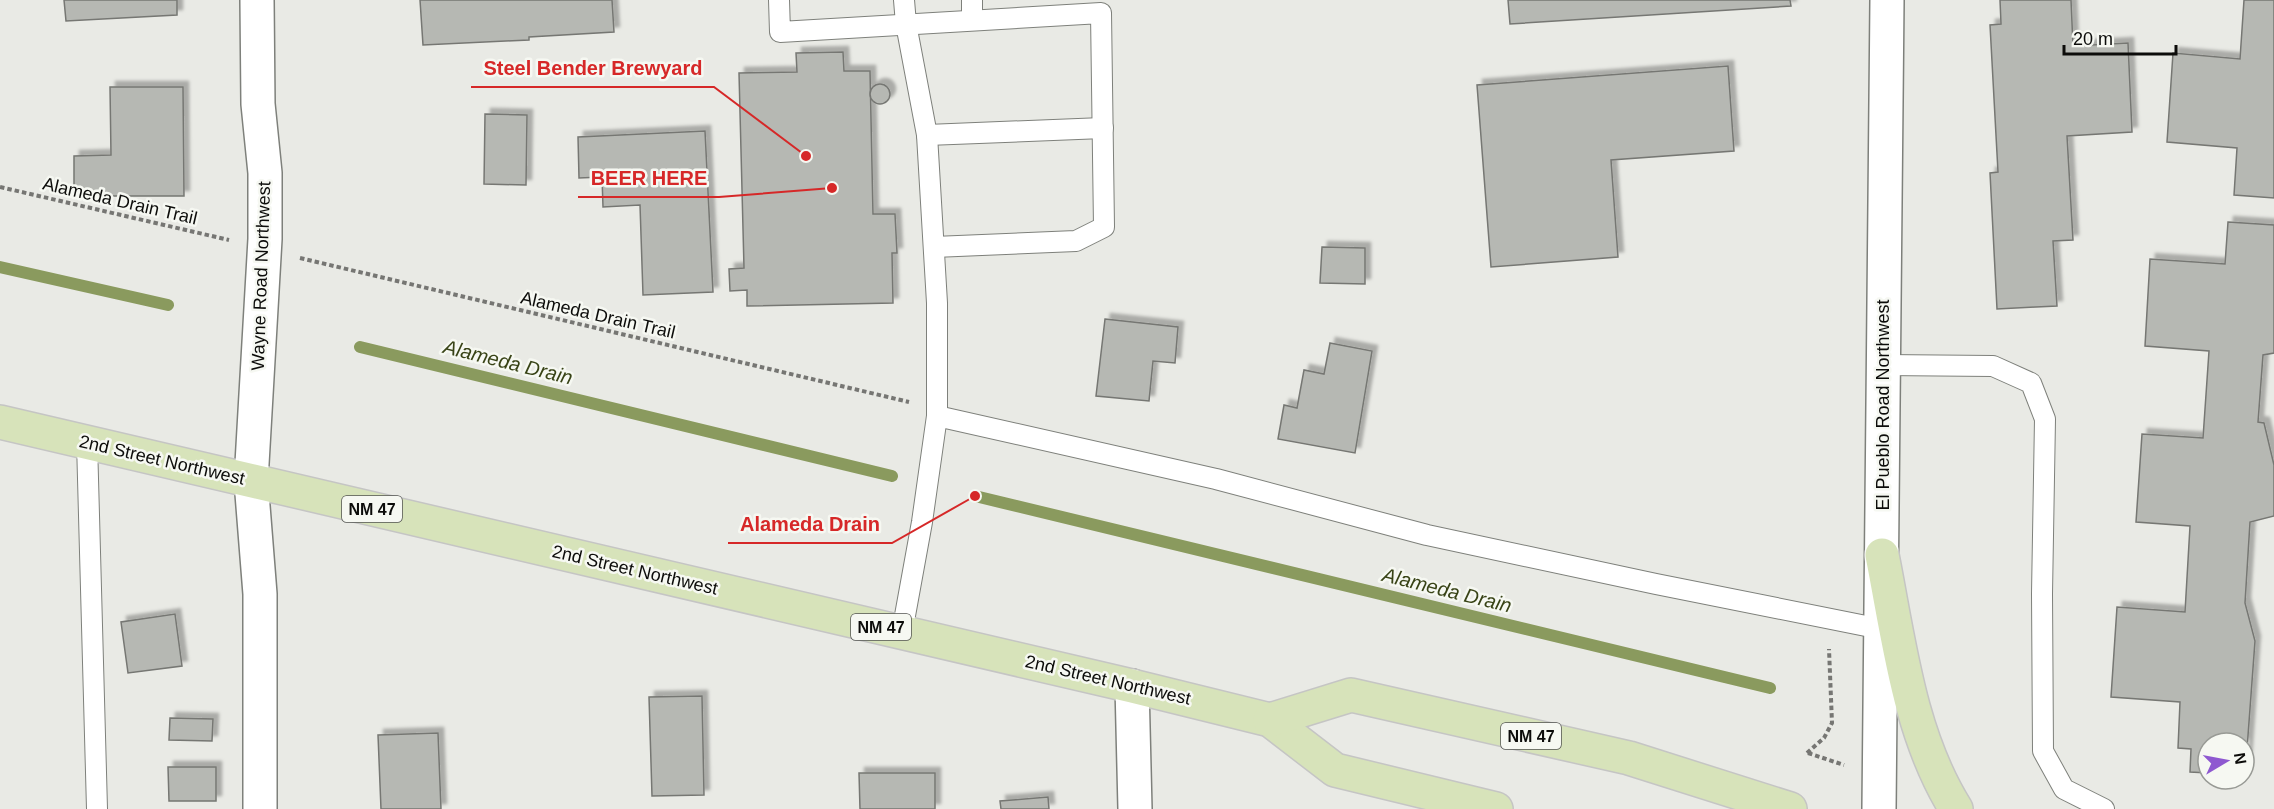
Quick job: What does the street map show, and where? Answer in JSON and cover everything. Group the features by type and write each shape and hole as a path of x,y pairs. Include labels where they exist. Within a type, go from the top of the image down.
{"main road":[{"name":"2nd Street Northwest","path":"0,422 1270,720 1335,770 1496,809"},
{"path":"1882,555 1907,679 1927,751 1956,809"},
{"name":"NM 47","path":"1270,720 1351,695 1629,758 1790,809"}],"street":[{"name":"Wayne Road Northwest","path":"257,0 258,104 265,173 265,239 251,481 260,594 260,809"},
{"name":"El Pueblo Road Northwest","path":"1879,809 1887,0"},
{"path":"1132,686 1135,809"}],"lane":[{"path":"779,0 780,32 1101,13 1104,227 1076,241 934,247"},
{"path":"902,632 938,416 937,303 927,135 906,24 904,0"},
{"path":"972,0 972,20"},
{"path":"927,135 1103,128"},
{"path":"1883,365 1993,366 2031,383 2045,419 2042,594 2043,751 2064,789 2104,809"},
{"path":"938,416 1216,479 1427,536 1881,629"},
{"path":"87,442 97,809"}],"path":[{"name":"Alameda Drain Trail","path":"0,187 235,242"},
{"name":"Alameda Drain Trail","path":"294,256 896,399"}],"building":[{"path":"64,0 177,0 177,15 66,21"},
{"path":"420,0 612,0 614,32 529,37 529,40 423,45"},
{"path":"1508,0 1790,0 1791,6 1510,24"},
{"path":"2000,0 2071,0 2073,46 2128,43 2132,132 2067,136 2073,240 2053,241 2057,306 1997,309 1990,173 1998,172 1990,25 2001,24"},
{"path":"2244,0 2274,0 2274,198 2234,195 2237,148 2167,142 2173,53 2240,59"},
{"path":"843,52 844,71 870,71 873,214 895,214 897,253 892,253 893,303 747,306 747,290 730,291 729,269 744,268 739,73 797,72 796,53"},
{"path":"1728,66 1734,151 1611,160 1618,257 1491,267 1477,85"},
{"path":"880,84 887,87 890,94 887,101 880,104 873,101 870,94 873,87"},
{"path":"110,87 183,87 184,196 74,196 74,156 111,155"},
{"path":"485,114 527,115 526,185 484,184"},
{"path":"705,131 713,292 643,295 640,205 603,207 602,177 579,178 578,137"},
{"path":"2228,222 2274,225 2274,353 2263,355 2258,422 2264,423 2274,465 2274,516 2250,522 2245,603 2255,641 2248,731 2196,731 2196,772 2190,772 2191,749 2178,748 2180,702 2111,697 2117,607 2185,612 2190,526 2136,522 2142,434 2203,438 2209,351 2145,346 2150,259 2225,264"},
{"path":"1322,247 1365,248 1365,284 1320,283"},
{"path":"1105,319 1178,327 1175,363 1153,361 1149,401 1096,396"},
{"path":"1330,343 1372,351 1355,453 1278,439 1284,405 1297,408 1304,370 1324,374"},
{"path":"175,614 182,666 128,673 121,622"},
{"path":"702,696 704,795 652,796 649,697"},
{"path":"170,718 213,719 212,741 169,740"},
{"path":"438,733 441,809 381,809 378,735"},
{"path":"168,767 216,767 216,801 169,801"},
{"path":"859,773 935,773 935,809 860,809"},
{"path":"1048,797 1049,809 1001,809 1000,801"}],"waterway":[{"name":"Alameda Drain","path":"0,267 168,305"},
{"name":"Alameda Drain","path":"360,347 892,476"},
{"name":"Alameda Drain","path":"975,496 1770,688"}],"place":[{"name":"Steel Bender Brewyard","path":"806,156"},
{"name":"BEER HERE","path":"832,188"},
{"name":"Alameda Drain","path":"975,496"}]}
